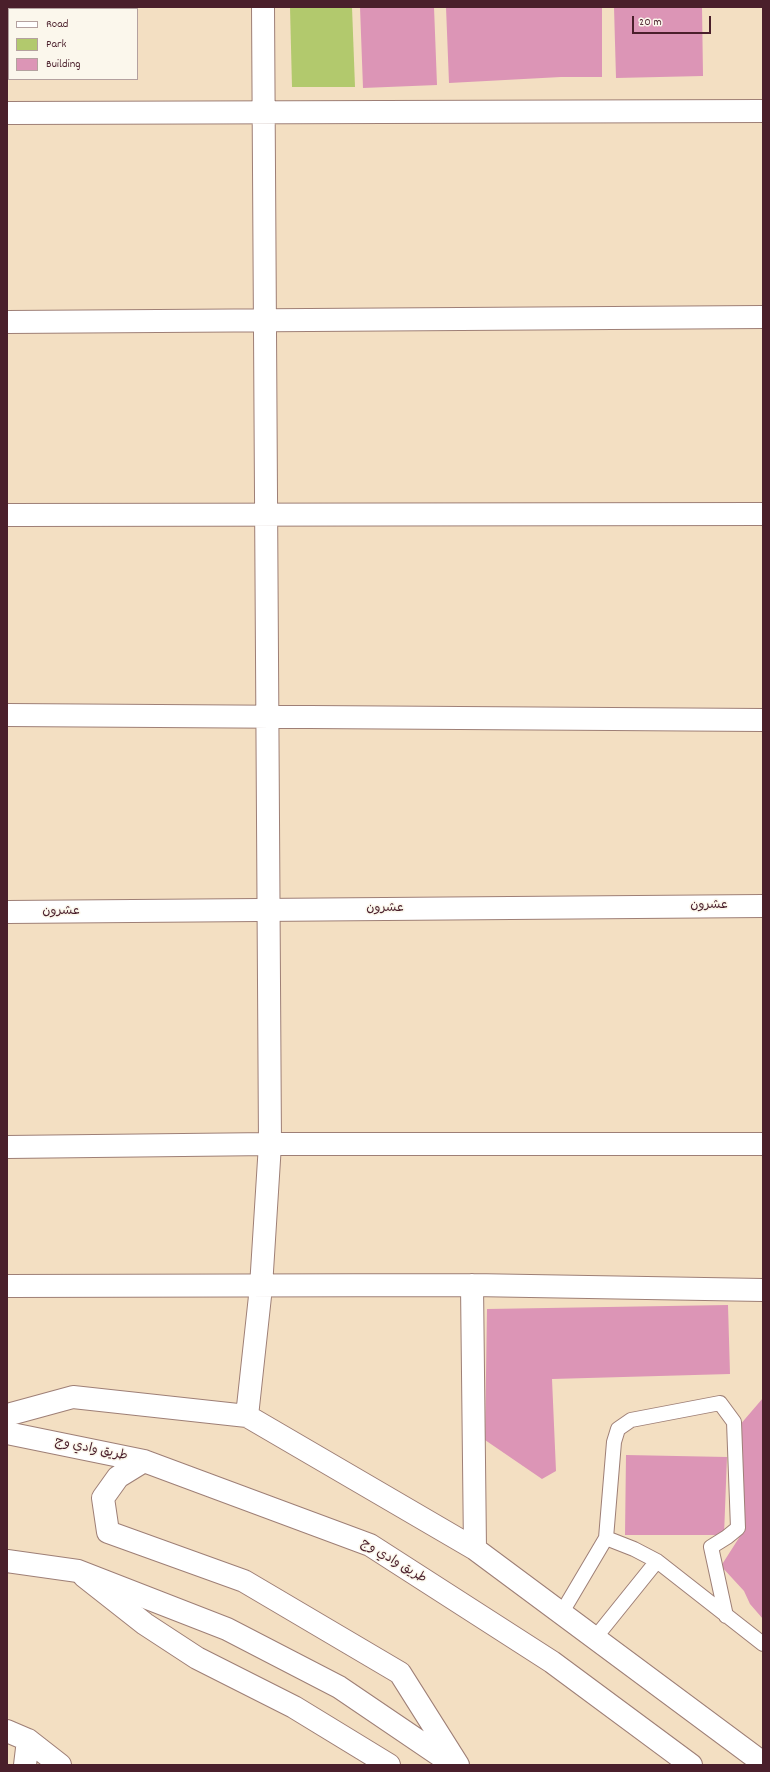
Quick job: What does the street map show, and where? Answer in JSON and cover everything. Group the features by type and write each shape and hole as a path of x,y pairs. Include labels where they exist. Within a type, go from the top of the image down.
{"street":[{"path":"247,1416 261,1287 270,1144 263,7"},
{"path":"7,113 763,111"},
{"path":"7,322 763,317"},
{"path":"7,515 763,514"},
{"path":"7,716 763,720"},
{"name":"عشرون","path":"7,912 763,906"},
{"path":"7,1147 270,1144 763,1144"},
{"path":"472,1285 475,1549"},
{"path":"7,1286 261,1287 472,1285 763,1290"},
{"path":"7,1415 73,1397 247,1416 475,1549 763,1763"},
{"name":"طريق وادي وج","path":"7,1433 144,1461 370,1545 552,1662 691,1765"},
{"path":"144,1461 118,1477 103,1498 108,1532 244,1581 400,1673 458,1765"},
{"path":"7,1561 78,1571 227,1629 338,1687 454,1765"},
{"path":"78,1571 145,1624 197,1658 294,1706 389,1765"},
{"path":"7,1731 28,1740 60,1765"},
{"path":"25,1765 28,1740"}],"lane":[{"path":"561,1614 606,1538 614,1442 618,1429 631,1420 720,1403 734,1422 738,1528 728,1538 711,1547 726,1616"},
{"path":"606,1538 634,1549 657,1561 763,1644"},
{"path":"595,1638 657,1561"}],"green space":[{"path":"290,7 352,7 355,87 292,87"}],"building":[{"path":"360,7 434,7 437,85 363,88"},
{"path":"446,7 602,7 602,77 561,77 449,83"},
{"path":"614,7 702,7 703,76 616,78"},
{"path":"728,1305 730,1374 552,1379 556,1471 542,1479 485,1440 487,1309"},
{"path":"763,1398 763,1619 750,1604 744,1591 721,1566 744,1530 739,1426"},
{"path":"626,1455 727,1457 724,1535 625,1535"}]}
